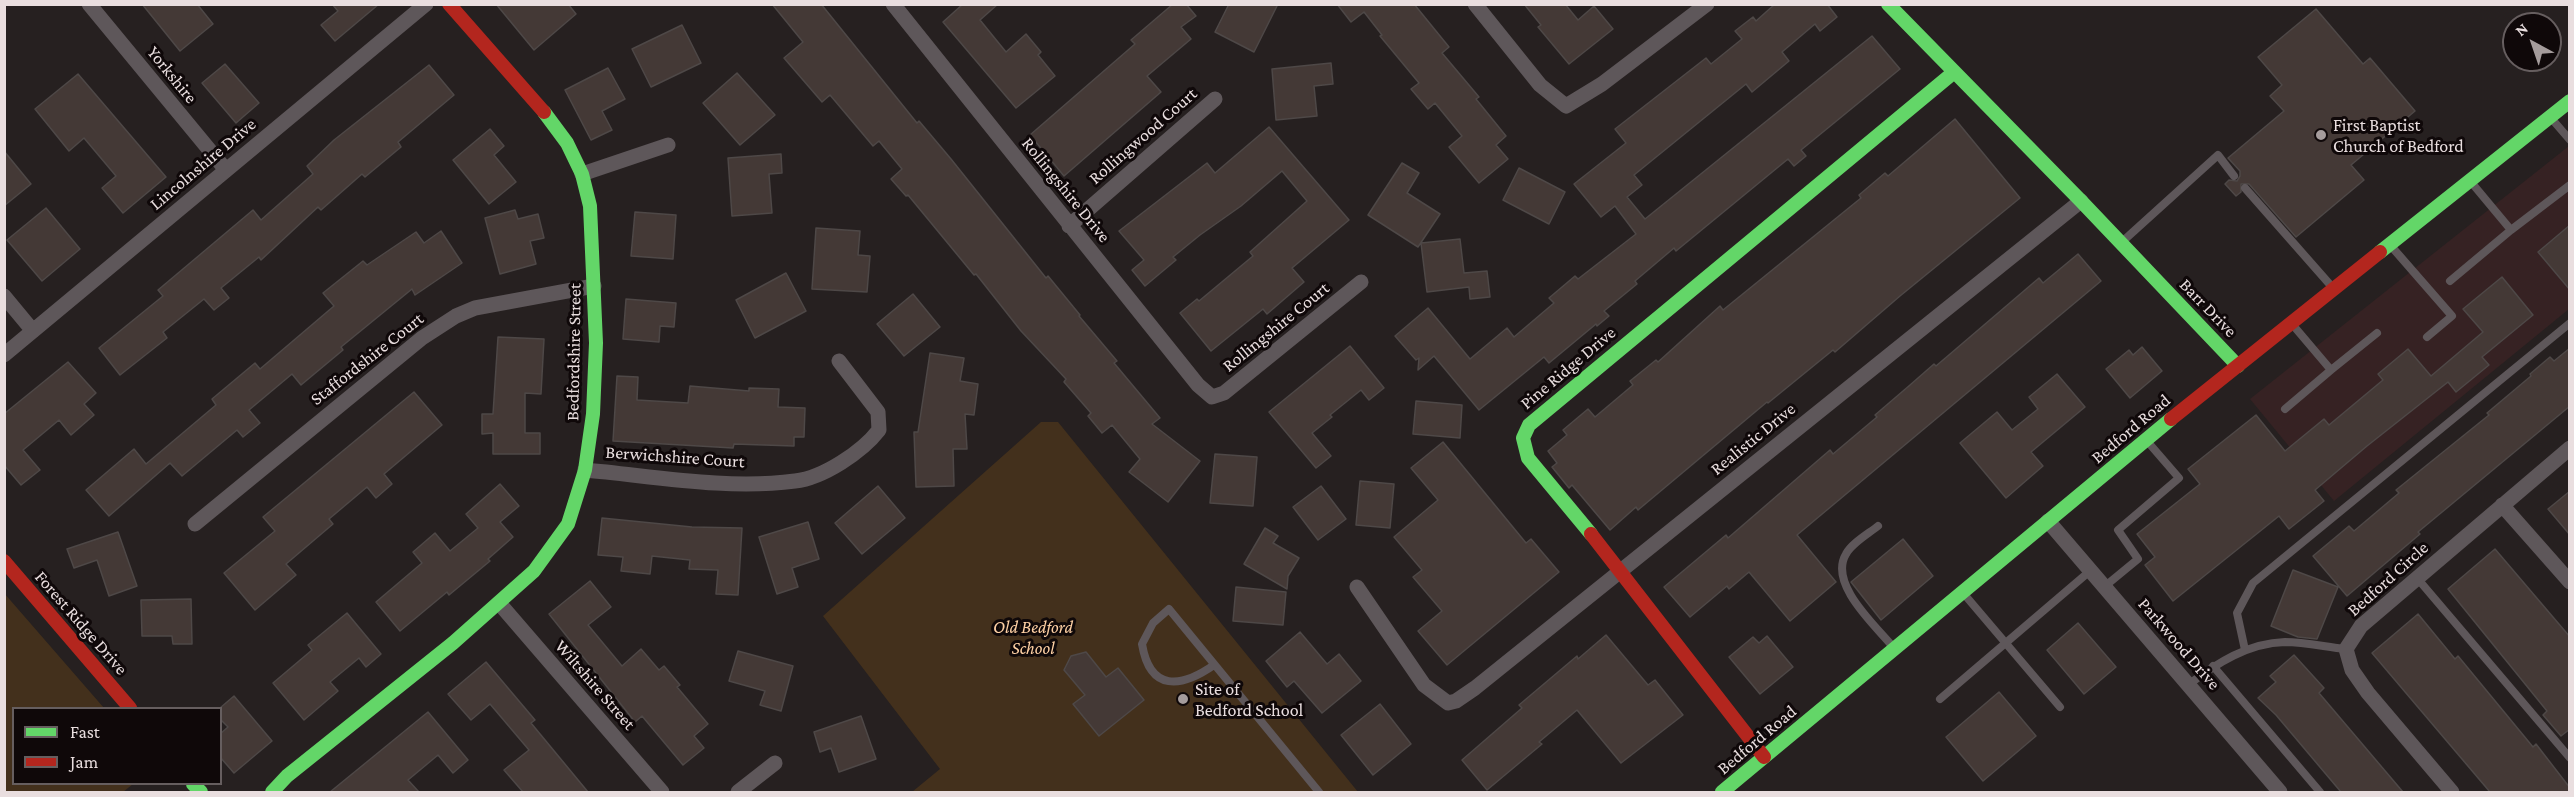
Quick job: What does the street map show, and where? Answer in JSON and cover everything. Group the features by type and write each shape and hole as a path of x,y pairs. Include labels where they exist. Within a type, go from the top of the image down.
{"street":[{"name":"Yorkshire","path":"89,4 226,170"},
{"name":"Lincolnshire Drive","path":"4,355 426,4"},
{"name":"Bedfordshire Street","path":"272,792 287,776 453,644 534,571 568,524 585,470 593,414 596,343 590,206 582,174 567,143 537,103 449,4"},
{"path":"1475,4 1540,85 1566,106 1602,84 1707,4"},
{"name":"Barr Drive","path":"1888,4 1953,73 2081,201 2238,366"},
{"name":"Rollingshire Drive","path":"898,6 1070,226 1198,385 1212,397"},
{"name":"Pine Ridge Drive","path":"1764,757 1621,571 1528,458 1522,440 1526,427 1953,73"},
{"name":"Rollingwood Court","path":"1070,226 1215,99"},
{"name":"Bedford Road","path":"1722,792 2145,440 2570,101"},
{"path":"582,174 668,145"},
{"name":"Realistic Drive","path":"1357,587 1424,685 1448,704 1456,701 2081,201"},
{"name":"Rollingshire Court","path":"1212,397 1224,393 1362,282"},
{"name":"Staffordshire Court","path":"195,524 422,338 456,316 475,308 594,286"},
{"path":"4,296 33,331"},
{"name":"Berwichshire Court","path":"585,470 729,484 797,481 840,464 869,444 879,430 878,412 839,361"},
{"name":"Bedford Circle","path":"2346,649 2361,626 2570,448"},
{"path":"2502,505 2570,582"},
{"name":"Parkwood Drive","path":"2048,521 2280,792"},
{"name":"Forest Ridge Drive","path":"4,561 129,707"},
{"name":"Wiltshire Street","path":"499,603 662,792"},
{"path":"2346,649 2352,670 2368,693 2452,792"},
{"path":"738,792 775,763"}],"lane":[{"path":"2550,117 2570,140"},
{"path":"2121,243 2218,156 2234,176"},
{"path":"2470,181 2511,230"},
{"path":"2450,281 2570,185"},
{"path":"2245,188 2334,289"},
{"path":"2390,245 2452,316 2427,337"},
{"path":"2291,323 2331,370"},
{"path":"2245,650 2237,613 2253,584 2570,323"},
{"path":"2285,409 2377,333"},
{"path":"2104,587 2138,559 2118,530 2179,478 2145,440"},
{"path":"1878,526 1847,552 1841,564 1849,594 1895,649"},
{"path":"1940,699 2090,571"},
{"path":"2417,578 2570,758"},
{"path":"1963,593 2060,707"},
{"path":"1214,666 1184,682 1172,683 1163,680 1153,672 1142,644 1153,623 1169,609 1318,792"},
{"path":"2188,685 2213,666 2245,650 2284,642 2346,649"},
{"path":"2213,666 2319,792"}],"shaded area":[{"path":"2569,146 2569,309 2334,501 2250,399"}],"green space":[{"name":"Old Bedford School","path":"1041,422 1058,422 1358,792 912,792 940,769 823,616"},
{"path":"4,593 103,707 12,707 12,785 132,785 123,792 5,792"}],"building":[{"path":"142,4 197,4 213,24 180,51"},
{"path":"332,4 379,4 335,41 321,25 338,11"},
{"path":"496,4 568,4 576,14 534,50"},
{"path":"772,4 821,4 917,123 919,121 951,159 1046,278 1048,276 1117,361 1114,363 1160,418 1152,424 1200,461 1168,502 1129,472 1140,459 1112,425 1102,433 1088,416 1091,413 1064,382 1066,379 1021,331 976,274 974,275 908,195 906,196 891,179 902,169 879,141 873,146 830,95 822,102 784,58 803,42"},
{"path":"963,4 998,4 980,20 1006,52 1026,34 1041,52 1038,55 1055,76 1016,108 943,22"},
{"path":"1173,4 1186,4 1196,16 1181,27 1191,39 1147,76 1161,92 1064,176 1030,135 1135,44 1131,40"},
{"path":"1229,4 1278,4 1254,52 1215,32"},
{"path":"1337,4 1414,4 1449,47 1442,53 1479,97 1476,99 1506,136 1496,145 1508,159 1479,183 1449,147 1462,136 1435,103 1428,109 1411,89 1419,83 1380,36 1382,35 1364,12 1351,22"},
{"path":"1524,4 1565,4 1578,20 1594,6 1613,29 1569,64 1538,27 1541,25"},
{"path":"1775,4 1827,4 1837,17 1820,31 1815,24 1782,52 1789,61 1752,92 1746,84 1634,175 1642,185 1627,197 1645,219 1872,36 1900,69 1801,150 1806,156 1794,166 1788,159 1676,251 1674,248 1635,281 1637,284 1604,311 1609,316 1597,326 1596,324 1549,363 1544,357 1479,410 1434,356 1418,370 1419,358 1416,360 1395,336 1428,308 1470,359 1507,328 1514,337 1554,303 1549,298 1575,276 1578,279 1636,234 1615,206 1601,217 1574,184 1626,143 1615,129 1706,58 1711,64 1742,39 1735,31 1753,17 1756,21"},
{"name":"First Baptist Church of Bedford","path":"2316,9 2363,64 2370,58 2415,111 2351,165 2364,180 2296,237 2249,184 2241,184 2241,192 2236,196 2225,184 2229,180 2237,181 2240,176 2240,171 2228,158 2284,111 2270,96 2282,85 2258,57"},
{"path":"682,25 701,63 651,87 632,49"},
{"path":"1331,63 1333,84 1314,86 1317,116 1276,120 1272,69"},
{"path":"225,64 259,103 236,123 202,83"},
{"path":"429,65 454,95 398,142 401,147 365,177 362,174 321,210 318,207 261,260 259,257 221,288 229,298 214,310 204,299 163,332 167,338 120,375 99,348 163,296 158,290 253,210 261,220 313,174 307,166 334,140"},
{"path":"608,68 625,99 602,111 612,130 591,140 565,90"},
{"path":"737,73 775,115 740,145 703,103"},
{"path":"78,74 166,177 123,213 102,188 116,176 84,138 69,151 35,109"},
{"path":"1955,119 2020,198 1835,352 1833,350 1767,402 1638,510 1636,507 1610,530 1572,485 1569,488 1552,467 1557,463 1548,451 1567,435 1563,430 1588,409 1595,417 1633,385 1630,381 1656,360 1658,362 1720,306 1723,310 1861,198 1859,195 1885,173 1888,176"},
{"path":"1269,127 1349,220 1292,268 1304,282 1267,314 1263,309 1211,351 1180,313 1197,299 1199,301 1253,256 1250,252 1307,201 1282,171 1241,206 1173,257 1176,260 1145,286 1132,270 1144,260 1119,231 1207,163 1215,173"},
{"path":"490,129 504,146 494,155 516,182 489,204 453,160"},
{"path":"4,151 31,184 4,206"},
{"path":"781,154 782,173 769,174 772,213 732,216 728,158"},
{"path":"1402,163 1419,173 1407,193 1440,214 1418,247 1368,215"},
{"path":"1519,168 1565,192 1549,224 1503,200"},
{"path":"46,208 80,249 42,281 7,240"},
{"path":"515,210 518,219 538,214 544,238 530,241 536,264 500,274 485,218"},
{"path":"635,212 676,215 673,259 631,256"},
{"path":"2570,225 2570,290 2538,252"},
{"path":"816,228 860,231 858,255 870,256 867,292 812,289"},
{"path":"441,231 462,263 415,295 412,289 341,347 343,350 301,385 292,374 249,410 260,423 243,437 237,430 182,476 170,463 109,516 86,490 134,449 146,464 216,405 212,399 255,363 260,369 334,306 323,293 363,261 367,265 416,232 424,243"},
{"path":"1460,239 1464,273 1487,271 1490,297 1470,299 1469,287 1427,292 1421,243"},
{"path":"2078,254 2101,281 1797,535 1836,582 1790,621 1749,572 1729,589 1727,586 1690,617 1664,587 1726,535 1728,538 1830,450 1833,454 1934,364 1936,366 2039,278 2043,283"},
{"path":"786,273 806,311 755,338 736,300"},
{"path":"2502,277 2533,315 2482,357 2489,365 2456,392 2448,382 2367,446 2315,490 2324,501 2289,529 2279,516 2173,601 2145,565 2155,557 2137,534 2200,484 2188,469 2256,415 2285,451 2324,419 2329,425 2383,380 2378,374 2408,349 2431,376 2483,332 2463,309"},
{"path":"913,294 940,327 904,356 877,324"},
{"path":"626,299 676,303 674,327 660,326 659,342 623,339"},
{"path":"498,337 544,339 541,394 525,393 525,433 540,433 540,454 493,454 493,433 482,434 482,414 493,414"},
{"path":"1350,346 1384,388 1369,400 1361,390 1312,433 1331,456 1316,468 1269,412"},
{"path":"2142,347 2162,371 2130,398 2106,369 2129,350 2133,355"},
{"path":"2570,348 2570,406 2418,532 2420,534 2347,596 2313,556 2349,526 2354,531 2399,493 2396,490 2489,415 2487,413 2550,357 2554,361"},
{"path":"930,353 964,358 960,381 978,384 974,415 965,414 967,449 953,449 954,486 916,487 914,432 918,432"},
{"path":"68,362 96,393 84,404 94,415 71,435 59,420 23,450 40,470 21,485 4,465 4,414"},
{"path":"2057,374 2085,407 2031,452 2043,466 2006,498 1960,443 1997,412 2012,430 2038,409 2029,397"},
{"path":"617,376 638,377 637,400 688,403 690,386 749,391 749,388 779,389 778,407 805,408 804,437 794,437 794,446 734,444 733,448 613,441"},
{"path":"414,392 442,425 384,474 392,484 376,498 367,487 329,519 333,524 286,564 296,575 255,610 224,573 275,531 263,517"},
{"path":"1416,401 1462,405 1460,438 1413,434"},
{"path":"1443,442 1526,543 1531,539 1559,572 1447,665 1418,631 1442,611 1413,577 1422,570 1394,537 1438,500 1411,468"},
{"path":"1215,454 1257,457 1253,506 1210,503"},
{"path":"1360,481 1394,484 1390,528 1356,525"},
{"path":"500,484 519,506 500,522 513,537 488,559 490,561 449,595 447,592 400,631 376,602 422,563 413,552 435,533 450,551 478,528 466,514"},
{"path":"878,486 905,518 862,554 835,523"},
{"path":"1321,486 1346,519 1318,540 1293,507"},
{"path":"2570,491 2570,535 2548,509"},
{"path":"602,518 692,527 742,528 738,595 716,594 718,570 689,569 690,560 652,556 650,574 621,571 623,557 598,555"},
{"path":"808,522 819,559 792,568 798,587 777,594 759,537"},
{"path":"1265,528 1278,536 1273,543 1299,558 1288,576 1287,589 1244,564"},
{"path":"118,532 137,586 109,596 97,560 74,568 67,549"},
{"path":"1903,539 1933,576 1881,620 1851,582"},
{"path":"2495,549 2570,637 2570,729 2561,736 2543,715 2547,711 2448,589"},
{"path":"2293,570 2338,587 2317,639 2298,637 2271,626"},
{"path":"590,581 611,607 588,625 622,666 641,649 659,670 664,666 680,685 677,687 708,724 694,736 704,748 683,765 642,716 635,722 549,614"},
{"path":"1236,587 1286,592 1283,625 1233,621"},
{"path":"191,599 192,644 173,644 172,636 142,636 141,600"},
{"path":"347,613 381,654 366,667 359,658 330,682 338,691 304,720 273,683 312,650 308,645"},
{"path":"2418,614 2455,659 2458,656 2533,747 2536,744 2570,788 2570,792 2490,792 2372,653"},
{"path":"2078,623 2116,667 2084,694 2047,650"},
{"path":"1300,632 1327,664 1339,654 1361,681 1322,713 1294,681 1287,687 1266,661"},
{"path":"1606,635 1648,685 1655,680 1683,715 1621,763 1577,710 1539,742 1542,744 1487,790 1462,760 1522,708 1519,705 1577,656 1578,659"},
{"path":"1767,636 1793,667 1760,694 1729,657 1753,637 1759,643"},
{"path":"738,651 793,666 781,711 760,705 765,691 729,681"},
{"name":"Old Bedford School","path":"1086,652 1106,677 1118,668 1144,700 1099,736 1073,704 1085,695 1064,670 1071,656"},
{"path":"2294,655 2324,688 2319,693 2403,792 2341,792 2276,715 2258,698 2276,682 2270,676"},
{"path":"486,662 535,720 531,723 588,792 523,792 504,770 529,750 490,704 471,720 448,694"},
{"path":"1999,692 2036,736 1983,781 1946,737"},
{"path":"234,696 272,741 234,773 222,759 222,732 228,727 222,721 221,707"},
{"path":"1380,704 1411,744 1373,775 1341,735"},
{"path":"428,712 468,760 453,773 438,755 408,780 419,792 330,792"},
{"path":"861,716 876,759 839,772 831,748 820,752 814,732"}],"traffic: fast":[{"path":"1888,4 2081,201 2238,366"},
{"path":"1591,534 1528,458 1523,438 1529,425 1953,73"},
{"path":"2380,252 2570,101"},
{"path":"272,792 287,776 453,643 534,571 568,524 585,470 593,414 596,343 590,206 582,174 567,143 544,112"},
{"path":"1722,792 2171,419"},
{"path":"194,785 201,792"}],"traffic: jam":[{"path":"449,4 544,112"},
{"path":"2171,419 2380,252"},
{"path":"1591,534 1764,757"},
{"path":"4,561 129,707"}],"place":[{"name":"First Baptist Church of Bedford","path":"2321,135"},
{"name":"Site of Bedford School","path":"1183,699"}]}
